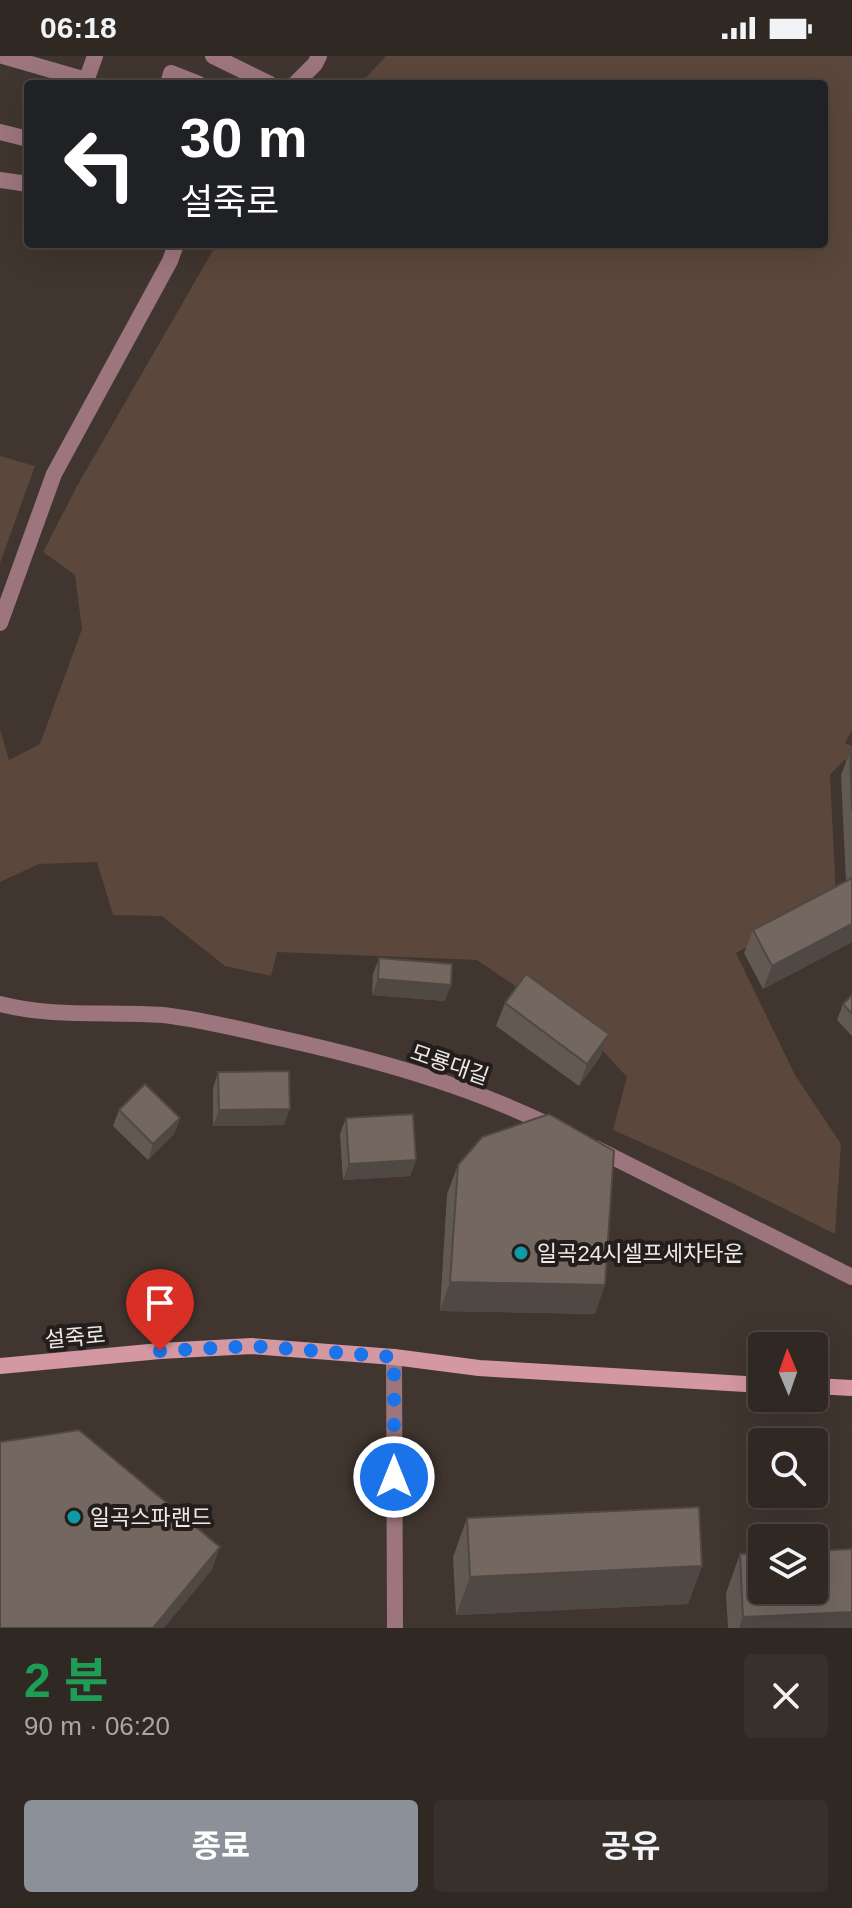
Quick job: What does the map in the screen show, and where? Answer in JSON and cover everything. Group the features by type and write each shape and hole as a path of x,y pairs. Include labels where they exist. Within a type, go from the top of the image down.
{"main road":[{"name":"설죽로","path":"0,1366 252,1346 394,1357 479,1368 748,1384"},
{"path":"828,1387 852,1388"}],"street":[{"path":"3,56 80,80"},
{"path":"87,80 95,56"},
{"path":"213,56 246,62 266,80"},
{"path":"299,80 319,56"},
{"path":"169,80 171,73 189,80"},
{"path":"0,132 24,138"},
{"path":"0,180 24,183"},
{"path":"0,623 54,474 175,248"},
{"name":"모룡대길","path":"0,1004 70,1013 163,1015 310,1045 443,1083 529,1115 852,1277"},
{"path":"394,1357 395,1628"}],"shaded area":[{"path":"386,56 852,56 852,731 845,743 852,746 852,764 844,760 830,775 836,898 736,953 795,1075 841,1144 835,1234 732,1183 613,1130 627,1077 589,1036 477,960 277,952 271,976 225,966 162,916 113,915 97,862 39,864 0,882 0,729 9,760 40,744 82,629 75,575 43,552 77,486 216,248 828,248 828,80 364,80"},
{"path":"0,456 35,466 0,563"}],"building":[{"path":"850,752 852,752 852,811"},
{"path":"852,878 852,924 772,966 753,930"},
{"path":"379,958 452,964 451,985 378,979"},
{"path":"526,974 609,1034 587,1064 505,1003"},
{"path":"852,995 852,1014 843,1004"},
{"path":"289,1071 290,1109 219,1110 218,1072"},
{"path":"145,1084 180,1118 153,1144 119,1110"},
{"path":"413,1114 416,1160 349,1164 346,1118"},
{"name":"일곡24시셀프세차타운","path":"549,1114 614,1151 605,1285 450,1282 458,1165 482,1137"},
{"name":"일곡스파랜드","path":"79,1430 220,1547 153,1628 0,1628 0,1442"},
{"path":"699,1507 702,1566 470,1577 467,1518"},
{"path":"852,1549 852,1612 743,1617 740,1554 748,1554 748,1604 828,1604 828,1550"}],"place":[{"name":"일곡24시셀프세차타운","path":"521,1253"},
{"name":"일곡스파랜드","path":"74,1517"}],"route":[{"path":"160,1351 252,1346 394,1357 394,1477"}]}
